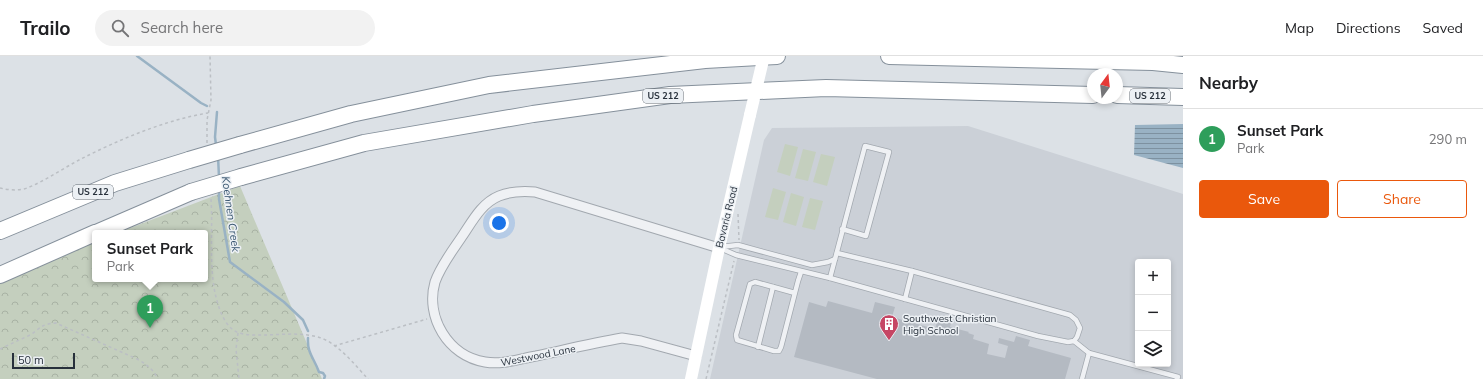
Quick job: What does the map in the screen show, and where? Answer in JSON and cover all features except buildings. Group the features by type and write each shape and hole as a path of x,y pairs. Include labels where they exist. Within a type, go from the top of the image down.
{"highway":[{"name":"US 212","path":"0,231 115,183 240,145 351,114 489,85 705,60 777,56"},
{"path":"889,56 1183,63"},
{"name":"US 212","path":"102,230 191,192 364,143 533,114 670,95 826,88 1087,94"},
{"name":"US 212","path":"1123,95 1183,97"},
{"name":"US 212","path":"0,275 92,234"}],"street":[{"name":"Bavaria Road","path":"691,379 719,248 764,56"},
{"name":"Westwood Lane","path":"696,356 641,341 622,338 507,362 485,362 463,354 445,338 435,317 433,296 435,282 440,269 478,212 488,202 500,195 510,192 535,192 719,248"}],"lane":[{"path":"830,278 842,229 865,146 889,152 866,236 842,229"},
{"path":"719,248 738,245 812,265 835,259"},
{"path":"719,248 736,255 830,278 1038,336 1068,342 1074,341 1090,352 1178,377 1177,379"},
{"path":"837,252 912,271 1070,315 1076,320 1080,328 1074,341"},
{"path":"810,274 812,265"},
{"path":"905,299 912,271"},
{"path":"795,293 755,282 750,284 736,335 739,342 774,351 779,350 801,272"},
{"path":"758,347 773,287"},
{"path":"1082,379 1090,352"}],"path":[{"path":"207,146 206,130 211,100 210,56"},
{"path":"0,188 14,190 26,188 84,158 137,134 193,116 208,113"},
{"path":"211,198 211,258 216,294 224,317 230,326 238,333 248,335 304,335 326,340 342,352 368,379"},
{"path":"334,346 435,317"},
{"path":"0,349 31,334 39,327 56,323 137,359 153,370 158,379"},
{"path":"238,333 236,349 239,379"}],"shaded area":[{"path":"968,126 1183,194 1183,379 710,379 764,140 772,128"}],"green space":[{"path":"785,144 798,147 790,176 777,172"},
{"path":"803,149 816,152 808,181 795,178"},
{"path":"821,154 835,157 827,186 813,182"},
{"path":"240,186 322,379 0,379 0,277 92,242 92,282 208,282 208,230 125,230"},
{"path":"773,188 786,192 778,220 765,217"},
{"path":"791,193 804,197 796,226 783,222"},
{"path":"810,198 823,201 815,230 802,227"}],"water":[{"path":"1183,124 1183,168 1134,155 1135,125"}],"waterway":[{"name":"Koehnen Creek","path":"137,56 207,106"},
{"name":"Koehnen Creek","path":"216,145 215,137 217,112"},
{"name":"Koehnen Creek","path":"218,156 219,177"},
{"name":"Koehnen Creek","path":"219,190 219,199 230,262 284,302 303,320 308,331"},
{"name":"Koehnen Creek","path":"308,338 310,352 319,372 323,373 325,376 324,379"}],"place":[{"name":"Sunset Park","path":"150,328"},
{"name":"Southwest Christian High School","path":"889,341"}]}
